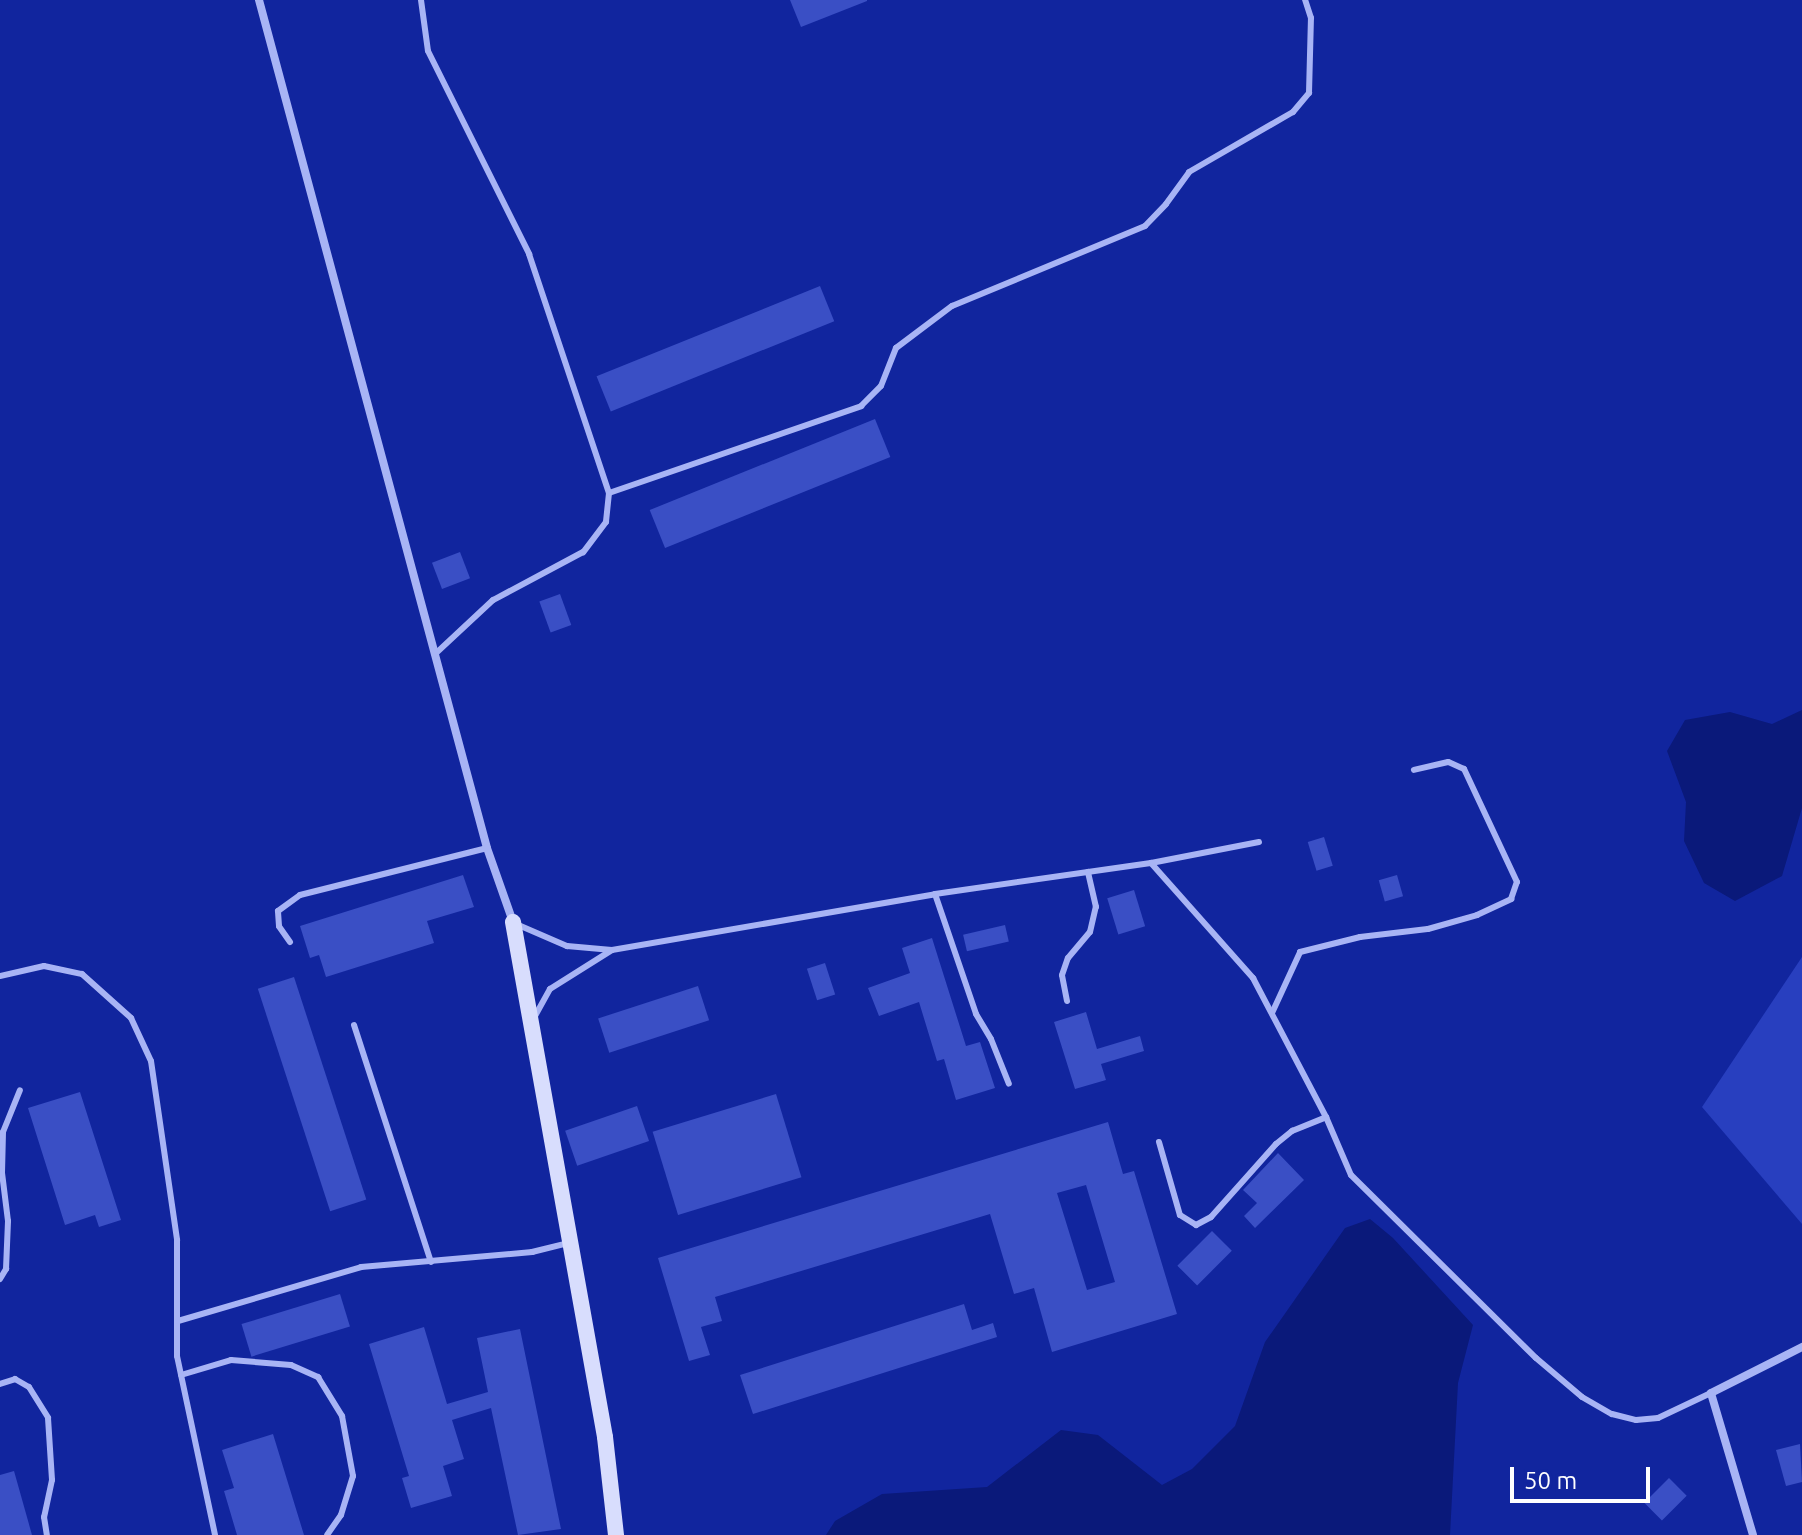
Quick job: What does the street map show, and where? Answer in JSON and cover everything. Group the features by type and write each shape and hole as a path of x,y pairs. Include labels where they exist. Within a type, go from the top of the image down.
{"street":[{"path":"259,0 487,848 513,922 605,1437 616,1535"},
{"path":"1753,1535 1711,1393 1802,1347"}],"lane":[{"path":"421,0 428,51 529,254 609,493 606,522 583,552 493,600 435,654"},
{"path":"609,493 861,406 881,386 896,348 952,306 1145,226 1189,172 1293,112 1309,93 1311,18 1305,0"},
{"path":"1272,1013 1300,952 1360,937 1428,929 1477,915 1511,899 1517,882 1464,769 1448,762 1414,770"},
{"path":"513,922 567,946 612,950 935,894 1151,863 1259,842"},
{"path":"290,942 279,926 278,911 300,895 487,848"},
{"path":"1151,863 1253,978 1326,1117 1351,1175 1536,1358 1582,1397 1612,1414 1636,1420 1658,1418 1711,1393"},
{"path":"1067,1001 1062,975 1068,958 1090,932 1096,907 1088,872"},
{"path":"935,894 976,1014 997,1051 1009,1084"},
{"path":"531,1022 550,989 612,950"},
{"path":"0,976 44,966 82,974 131,1018 151,1061 177,1240 177,1356 215,1535"},
{"path":"354,1025 431,1262"},
{"path":"0,1279 6,1269 8,1221 2,1173 3,1132 20,1090"},
{"path":"1159,1142 1180,1215 1196,1225 1211,1217 1276,1144 1292,1131 1326,1117"},
{"path":"178,1321 361,1267 532,1252 571,1242"},
{"path":"181,1375 231,1360 291,1365 318,1377 342,1416 353,1476 341,1515 327,1535"},
{"path":"0,1384 15,1379 29,1387 48,1418 52,1480 44,1517 47,1535"}],"shaded area":[{"path":"1802,710 1802,808 1782,876 1735,901 1704,883 1684,841 1686,802 1667,751 1685,720 1730,712 1772,724"},
{"path":"1802,957 1802,1224 1702,1107"},
{"path":"1370,1219 1393,1238 1473,1325 1458,1383 1450,1535 826,1535 835,1521 882,1494 987,1487 1061,1430 1098,1435 1162,1485 1192,1469 1235,1426 1265,1342 1345,1228"}],"building":[{"path":"790,0 867,0 867,1 801,27"},
{"path":"820,286 834,321 611,412 597,376"},
{"path":"875,419 890,457 665,548 650,510"},
{"path":"460,552 470,578 442,589 432,563"},
{"path":"560,594 571,625 551,633 539,602"},
{"path":"1324,837 1333,866 1317,871 1308,842"},
{"path":"463,875 474,907 427,921 434,943 326,977 319,955 310,958 300,926"},
{"path":"1397,875 1403,896 1385,901 1379,880"},
{"path":"1134,890 1145,926 1118,935 1107,898"},
{"path":"1005,925 1009,942 967,951 963,935"},
{"path":"932,938 966,1046 980,1042 995,1088 956,1100 944,1059 937,1061 919,1002 879,1016 868,988 910,973 902,948"},
{"path":"825,963 835,994 817,1000 807,969"},
{"path":"294,977 366,1200 330,1211 258,989"},
{"path":"698,986 709,1020 609,1053 598,1018"},
{"path":"1086,1012 1097,1049 1140,1036 1144,1051 1101,1064 1106,1080 1075,1089 1054,1022"},
{"path":"80,1092 121,1220 99,1227 95,1215 65,1225 28,1108"},
{"path":"776,1094 801,1177 678,1215 653,1132"},
{"path":"637,1106 649,1141 577,1166 565,1131"},
{"path":"1108,1122 1123,1174 1134,1171 1177,1314 1052,1352 1034,1288 1014,1294 990,1214 715,1297 722,1321 701,1327 710,1355 689,1361 658,1258","holes":["1086,1185 1115,1282 1087,1290 1057,1193"]},
{"path":"1278,1153 1304,1180 1255,1228 1244,1216 1257,1203 1243,1190"},
{"path":"1212,1231 1232,1251 1197,1285 1177,1266"},
{"path":"340,1294 350,1327 251,1357 242,1324"},
{"path":"964,1304 972,1330 993,1323 997,1337 753,1414 740,1375"},
{"path":"424,1327 447,1404 488,1392 477,1338 520,1329 561,1529 518,1535 491,1408 452,1420 464,1459 443,1466 452,1496 411,1508 402,1478 409,1476 369,1344"},
{"path":"273,1434 304,1535 237,1535 224,1491 234,1488 222,1450"},
{"path":"1800,1444 1802,1482 1786,1486 1776,1450"},
{"path":"14,1471 32,1535 0,1535 0,1475"},
{"path":"1669,1478 1687,1496 1662,1520 1644,1503"}]}
